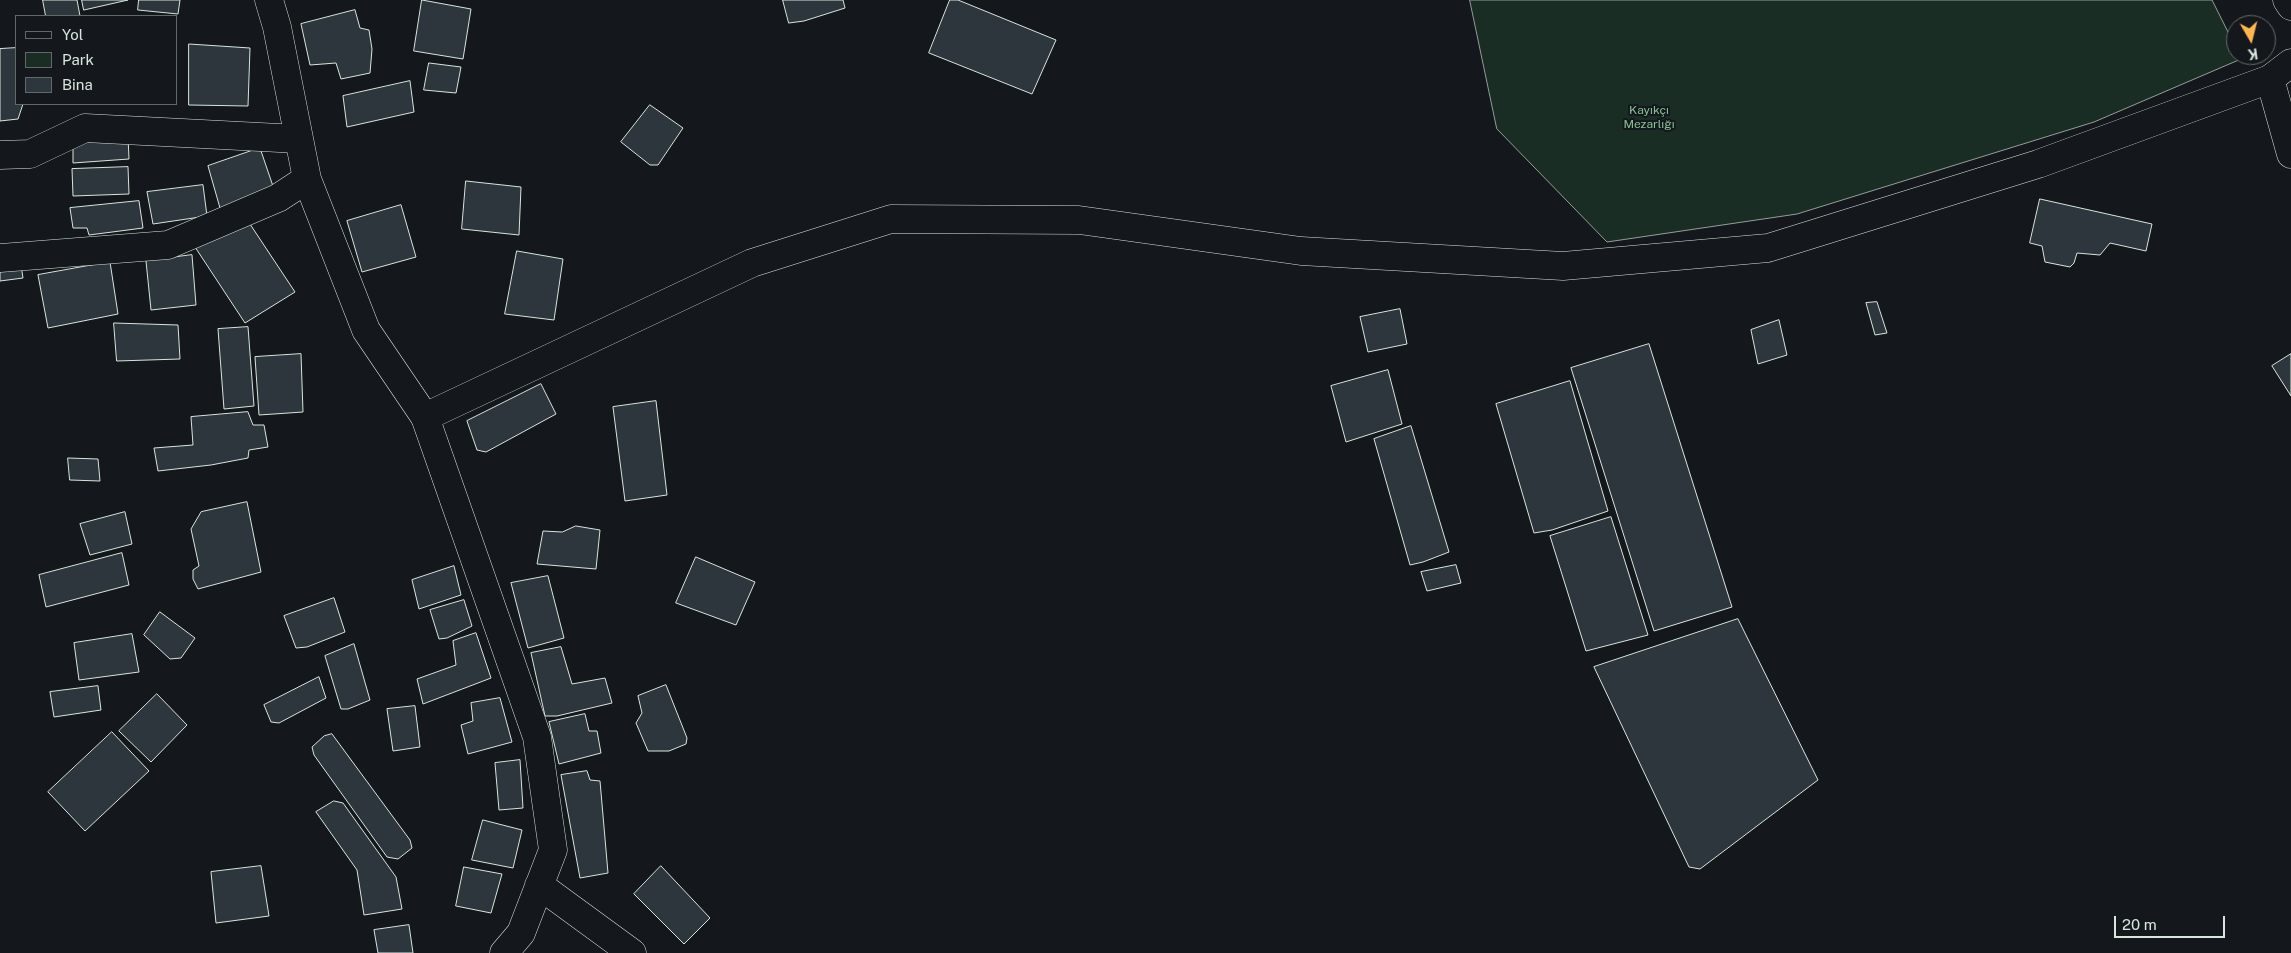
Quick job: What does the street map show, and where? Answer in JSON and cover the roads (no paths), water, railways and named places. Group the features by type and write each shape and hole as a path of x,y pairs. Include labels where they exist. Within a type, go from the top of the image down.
{"street":[{"path":"269,0 277,27 307,179 366,330 425,417 537,737 553,850 521,933 504,953"},
{"path":"2287,0 2291,6"},
{"path":"425,417 752,263 891,219 1078,220 1301,251 1564,266 1768,248 2038,164 2281,71 2291,154"},
{"path":"0,155 30,154 85,128 299,139"},
{"path":"0,258 168,245 278,198 307,179"},
{"path":"539,885 632,953"}],"park label":[{"name":"Kayıkçı Mezarlığı","path":"1649,117"}]}
